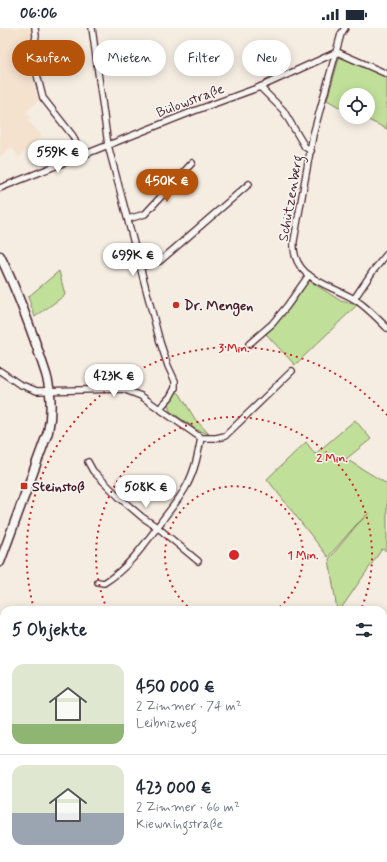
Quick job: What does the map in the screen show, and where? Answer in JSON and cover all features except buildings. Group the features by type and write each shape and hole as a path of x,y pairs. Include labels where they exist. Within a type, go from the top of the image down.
{"main road":[{"path":"0,256 15,286 24,309 44,366 50,390 50,420 48,432 0,562"}],"street":[{"path":"35,28 36,36 33,59 43,98 72,136 81,156"},
{"path":"92,28 108,145 160,342 175,381 175,388 170,397 160,408"},
{"name":"Schützenberg","path":"345,28 341,34 313,135 294,255 304,272 316,281 354,299 387,328"},
{"path":"336,52 387,74"},
{"name":"Bülowstraße","path":"0,188 194,111 260,87 336,52"},
{"path":"260,87 283,110 305,148 311,151"},
{"path":"128,219 145,214 192,163"},
{"path":"140,267 160,261 249,184"},
{"path":"354,299 373,271 387,254"},
{"path":"249,344 272,324 309,275"},
{"path":"0,371 19,384 30,389 123,389 141,396 201,438 216,438 225,436 292,371"},
{"path":"98,582 104,583 116,576 157,527 188,484 196,462 201,438"},
{"path":"88,462 94,471 121,499 198,561"}],"shaded area":[{"path":"0,28 32,28 34,31 33,40 12,40 12,76 33,76 36,94 40,99 26,112 31,117 28,120 42,136 19,157 11,147 0,157"}],"green space":[{"path":"340,55 387,75 387,129 375,123 375,88 339,88 339,107 327,100"},
{"path":"59,271 65,295 35,317 28,297"},
{"path":"308,280 341,301 357,305 295,365 265,333"},
{"path":"176,391 180,394 195,419 209,434 197,430 170,411 169,403"},
{"path":"355,420 371,439 346,459 387,484 387,551 382,549 343,606 336,606 329,559 356,526 370,512 355,526 328,557 267,479 306,442 315,454"}],"place":[{"name":"Dr. Mengen","path":"176,305"},
{"name":"Steinstoß","path":"24,486"}]}
